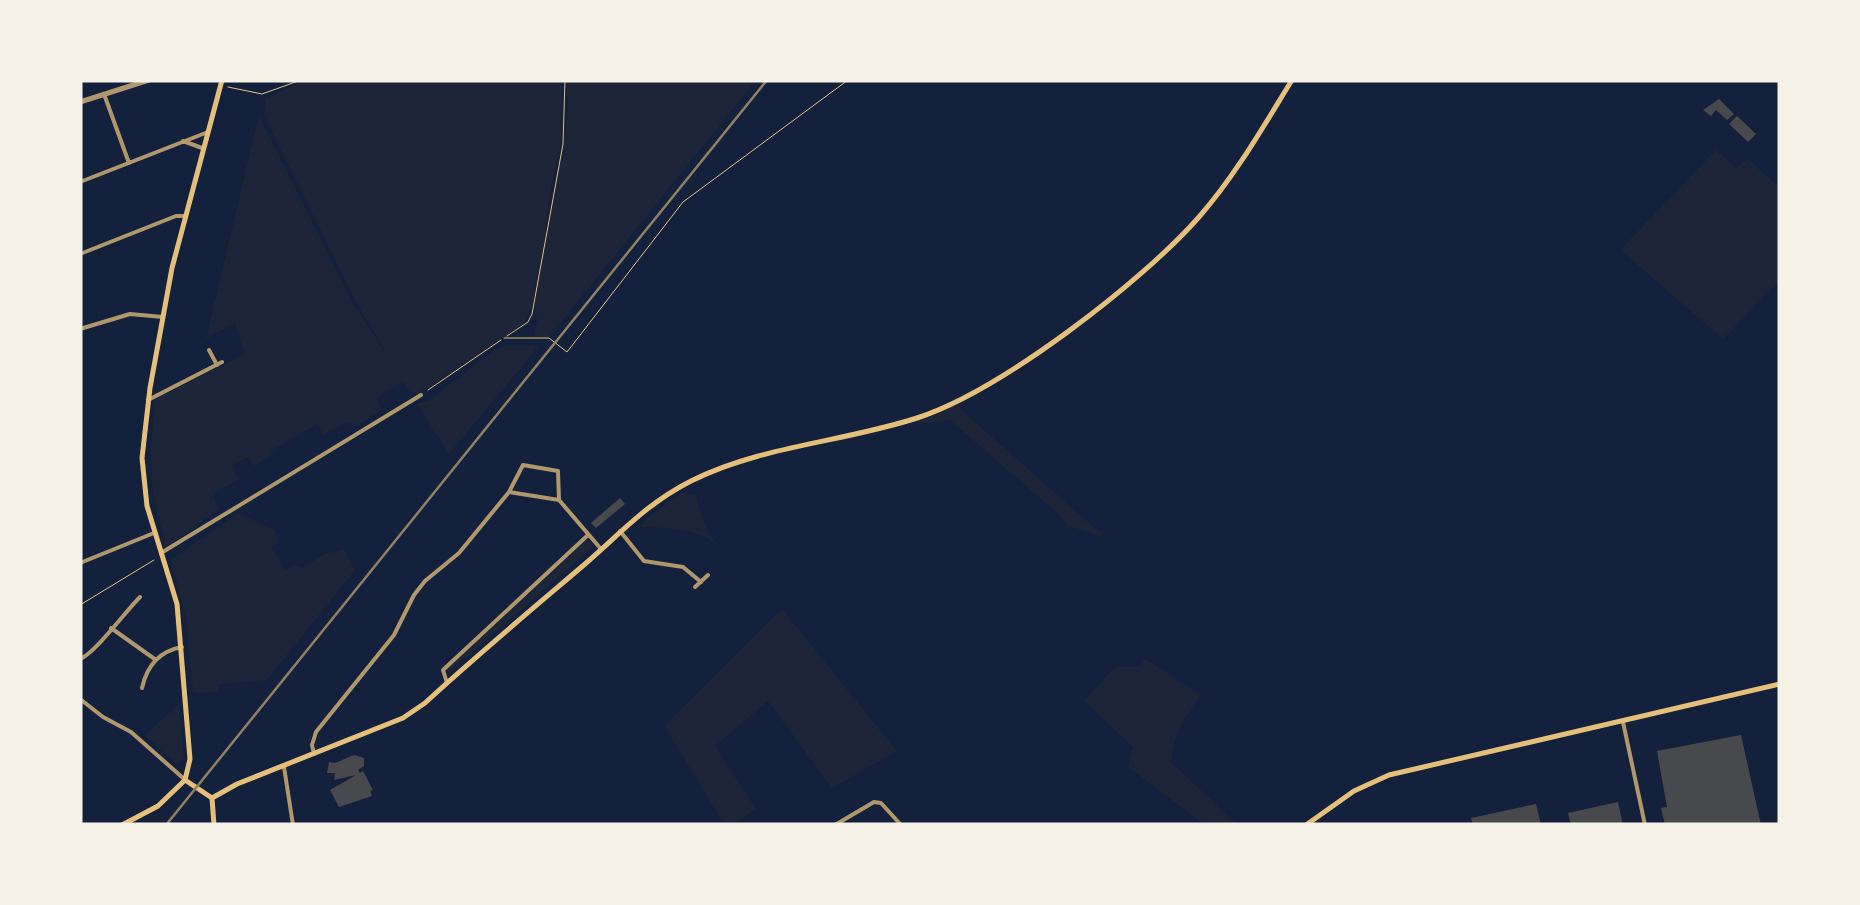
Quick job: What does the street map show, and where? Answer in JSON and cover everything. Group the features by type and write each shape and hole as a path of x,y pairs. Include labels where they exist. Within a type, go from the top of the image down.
{"main road":[{"path":"212,798 237,784 389,726 425,703 661,497 710,472 775,452 915,419 1003,374 1123,287 1177,240 1235,170 1292,80"},
{"path":"122,825 158,806 185,780 190,759 177,604 146,506 142,458 148,400 184,216 221,82"},
{"path":"1306,825 1354,790 1389,775 1780,684"},
{"path":"185,780 212,798"},
{"path":"212,798 214,825"}],"street":[{"path":"80,102 149,80"},
{"path":"104,94 129,162"},
{"path":"80,182 208,132"},
{"path":"184,142 203,148"},
{"path":"80,254 184,216"},
{"path":"80,329 130,314 163,317"},
{"path":"148,400 220,364 209,350"},
{"path":"159,556 421,395"},
{"path":"314,754 316,732 394,634 414,595 459,553 509,492 523,465 558,471 558,500"},
{"path":"509,492 558,500 602,549"},
{"path":"620,531 644,561 683,566 701,582"},
{"path":"80,562 154,533"},
{"path":"447,683 443,670 588,535"},
{"path":"695,587 708,575"},
{"path":"80,659 90,655 140,598"},
{"path":"133,604 139,611"},
{"path":"111,628 156,660"},
{"path":"142,688 165,650 182,647"},
{"path":"80,700 131,732 185,780"},
{"path":"1623,720 1645,825"},
{"path":"284,766 294,825"},
{"path":"835,825 874,802 882,804 901,825"}],"path":[{"path":"221,82 262,94 301,80"},
{"path":"421,395 528,322 532,314 562,144 565,80"},
{"path":"504,338 548,338 567,352 683,202 848,80"},
{"path":"80,605 159,556"}],"shaded area":[{"path":"305,80 563,80 561,144 531,308 523,324 418,394 410,392 403,382 376,398 382,410 358,425 346,423 323,434 317,424 271,451 272,455 254,466 249,457 232,465 239,479 213,494 218,509 170,545 166,544 152,472 156,399 245,354 235,323 206,339 259,115 352,302 391,361 355,300 264,116 265,99"},
{"path":"566,80 756,80 549,337 534,338 535,301 568,109"},
{"path":"1716,150 1736,168 1748,159 1780,188 1780,280 1723,339 1620,250"},
{"path":"507,345 539,346 449,454 417,404 428,401 496,349"},
{"path":"957,404 1105,537 1068,526 950,420 918,424 918,419"},
{"path":"681,493 696,496 705,526 716,544 690,532 641,527"},
{"path":"238,513 274,530 280,541 272,547 285,570 294,565 302,568 325,554 344,549 355,570 267,680 219,684 218,692 193,693 186,618 171,560"},
{"path":"586,541 593,547 446,675 448,668"},
{"path":"782,609 897,751 832,788 768,701 715,746 756,809 732,825 725,825 664,726"},
{"path":"1146,659 1201,695 1181,726 1171,762 1238,825 1205,825 1128,767 1133,747 1084,701 1115,667 1138,667"},
{"path":"179,704 184,759 177,764 145,735"}],"building":[{"path":"1719,99 1734,114 1727,120 1716,110 1711,116 1703,110"},
{"path":"1737,116 1756,134 1748,142 1729,124"},
{"path":"620,498 625,504 596,528 591,523"},
{"path":"1741,735 1761,825 1665,825 1661,808 1667,807 1657,751"},
{"path":"354,755 364,758 364,766 358,770 363,771 372,796 339,807 330,790 356,775 334,780 335,773 327,773 329,762"},
{"path":"1618,802 1623,825 1571,825 1568,813"},
{"path":"1536,804 1541,825 1473,825 1471,818"}],"railway":[{"path":"166,825 767,80"}]}
